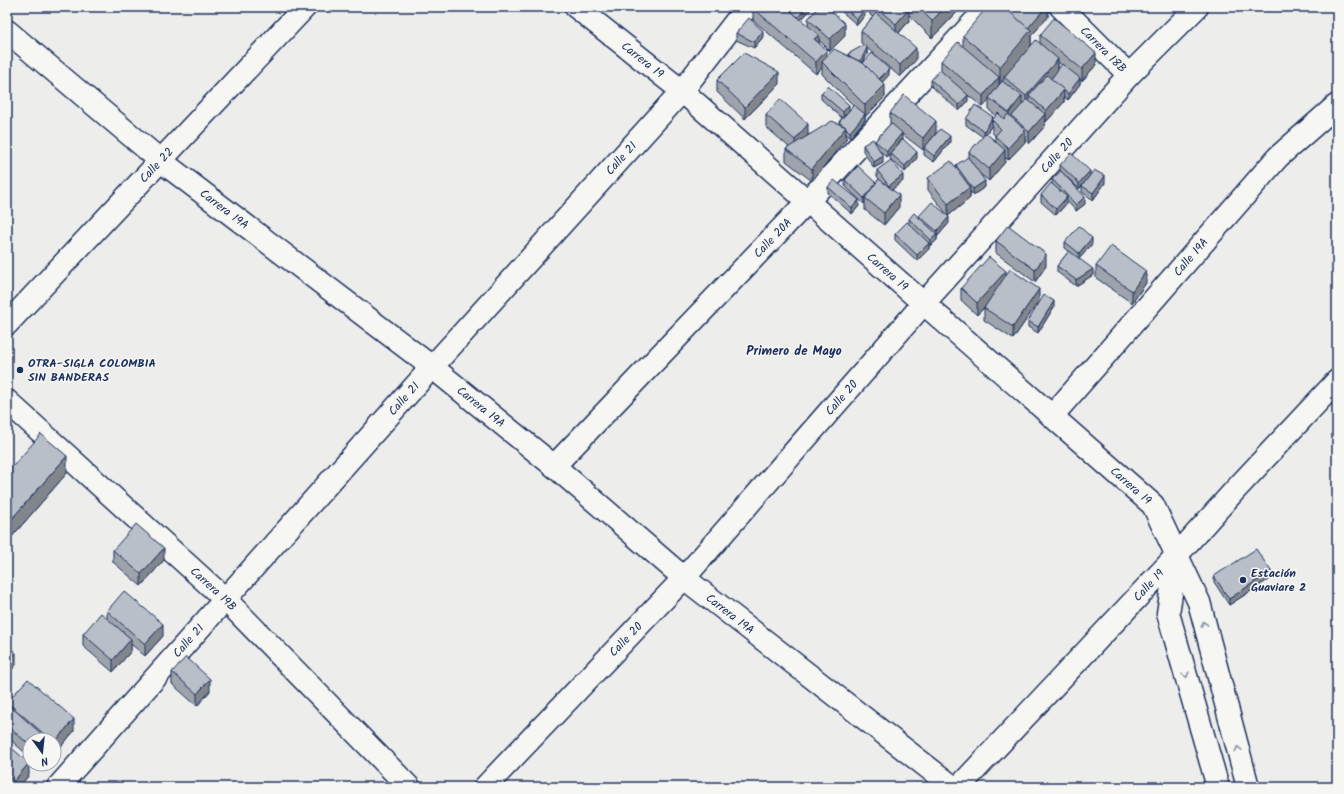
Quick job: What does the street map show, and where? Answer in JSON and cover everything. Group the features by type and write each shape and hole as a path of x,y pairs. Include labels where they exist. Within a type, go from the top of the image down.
{"street":[{"name":"Calle 22","path":"7,324 305,7"},
{"name":"Carrera 19","path":"576,7 682,91 1153,505 1199,602 1248,787"},
{"name":"Calle 21","path":"58,787 432,367 682,91 747,7"},
{"name":"Calle 20A","path":"554,466 808,201 988,7"},
{"name":"Carrera 18B","path":"1061,7 1129,76"},
{"name":"Calle 20","path":"485,787 684,578 924,303 1129,76 1197,7"},
{"name":"Carrera 19A","path":"7,31 161,161 432,367 554,466 684,578 953,787"},
{"name":"Calle 19A","path":"1052,416 1278,157 1337,105"},
{"name":"Calle 19","path":"959,787 1177,555 1337,381"},
{"name":"Carrera 19B","path":"7,401 225,599 409,787"},
{"path":"1177,555 1168,613 1218,787"}],"building":[{"path":"753,7 786,7 819,35 814,39 827,50 816,62"},
{"path":"786,7 807,7 798,17"},
{"path":"819,7 827,7 845,24 830,39 808,19"},
{"path":"843,7 862,7 865,9 857,19"},
{"path":"875,7 906,7 909,9 896,24"},
{"path":"918,7 945,7 932,21"},
{"path":"987,7 1004,7 1031,30 1000,67 963,36"},
{"path":"1004,7 1046,7 1028,28"},
{"path":"876,13 916,48 900,65 861,31"},
{"path":"749,18 763,31 754,42 736,33"},
{"path":"1054,18 1096,53 1082,69 1040,35"},
{"path":"1036,40 1058,59 1026,96 1004,77"},
{"path":"958,42 999,77 983,96 941,61"},
{"path":"864,45 867,48 859,61 848,54"},
{"path":"834,49 863,63 885,85 865,105 822,62"},
{"path":"744,53 779,72 745,107 717,80"},
{"path":"872,53 889,69 879,79 863,63"},
{"path":"1062,64 1080,78 1068,94 1051,79"},
{"path":"940,70 968,95 959,105 931,80"},
{"path":"1047,75 1064,90 1046,111 1029,95"},
{"path":"1002,81 1022,96 1009,113 989,98"},
{"path":"828,86 849,105 843,112 821,93"},
{"path":"904,95 936,121 923,138 890,113"},
{"path":"780,99 808,124 795,140 766,115"},
{"path":"1027,99 1045,114 1029,132 1012,116"},
{"path":"854,105 865,114 850,132 839,122"},
{"path":"975,105 993,117 984,131 966,119"},
{"path":"998,113 1004,119 1008,114 1025,130 1008,148 995,136 1001,129 992,120"},
{"path":"832,121 846,127 812,169 786,149"},
{"path":"891,123 902,133 887,151 875,141"},
{"path":"940,129 950,136 934,156 924,148"},
{"path":"986,133 1005,150 989,169 969,152"},
{"path":"873,139 883,156 874,162 863,145"},
{"path":"903,139 917,152 905,166 890,153"},
{"path":"1071,153 1090,171 1079,183 1060,165"},
{"path":"968,157 985,181 973,189 956,165"},
{"path":"891,160 903,175 889,186 877,170"},
{"path":"951,161 970,187 948,204 928,178"},
{"path":"858,166 876,183 864,198 845,180"},
{"path":"1094,170 1105,176 1093,193 1082,186"},
{"path":"1061,171 1085,197 1076,205 1052,179"},
{"path":"879,179 899,195 884,213 865,198"},
{"path":"834,180 859,200 852,208 828,187"},
{"path":"1051,183 1067,197 1056,209 1041,195"},
{"path":"932,202 949,217 937,231 919,216"},
{"path":"914,213 937,234 931,240 909,219"},
{"path":"907,222 929,243 917,255 895,234"},
{"path":"1008,225 1046,254 1035,270 996,241"},
{"path":"1079,226 1092,238 1079,253 1065,242"},
{"path":"1111,246 1146,271 1132,291 1096,266"},
{"path":"1069,251 1093,269 1076,280 1057,266"},
{"path":"989,257 1006,271 977,303 961,288"},
{"path":"1010,269 1039,289 1013,327 984,308"},
{"path":"1044,295 1054,301 1038,327 1028,321"},
{"path":"41,434 67,456 9,522 7,521 7,473"},
{"path":"136,524 164,548 141,574 113,550"},
{"name":"Estación Guaviare 2","path":"1256,549 1271,571 1229,599 1214,576"},
{"path":"124,591 163,624 145,644 107,611"},
{"path":"101,613 131,639 113,660 83,634"},
{"path":"7,645 16,653 7,663"},
{"path":"186,657 210,679 197,694 172,672"},
{"path":"28,679 74,719 62,733 62,732 42,732 7,702"},
{"path":"11,707 39,732 22,732 22,738 7,726 7,712"},
{"path":"7,744 22,757 22,771 14,781 7,775"}],"place":[{"name":"OTRA-SIGLA COLOMBIA SIN BANDERAS","path":"20,370"},
{"name":"Estación Guaviare 2","path":"1243,580"}],"district":[{"name":"Primero de Mayo","path":"794,350"}]}
